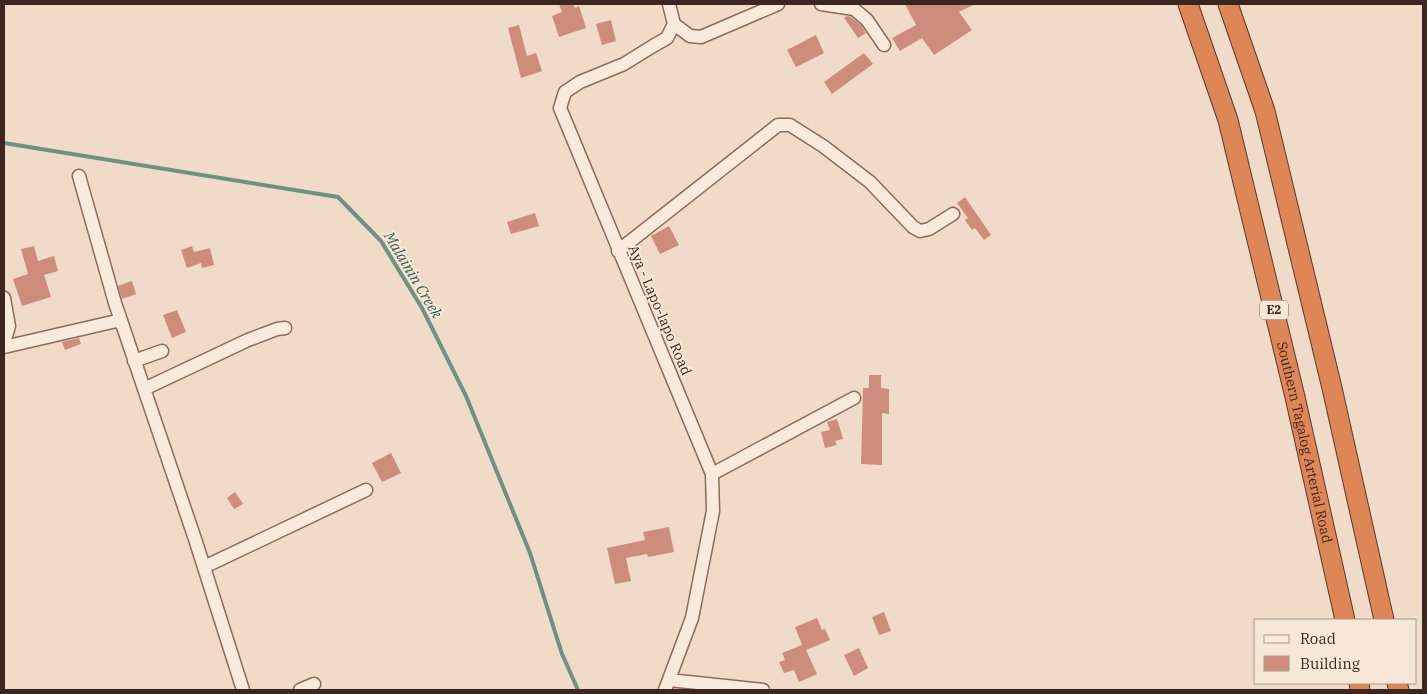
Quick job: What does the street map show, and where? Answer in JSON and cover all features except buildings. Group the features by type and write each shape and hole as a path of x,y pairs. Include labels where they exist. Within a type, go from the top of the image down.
{"highway":[{"name":"Southern Tagalog Arterial Road","path":"1188,4 1228,120 1295,397 1345,619"},
{"path":"1228,4 1265,111 1332,388 1384,619"}],"street":[{"path":"669,4 674,24 690,36 701,37 778,4"},
{"path":"821,4 854,9 867,20 884,45"},
{"name":"Aya - Lapo-lapo Road","path":"667,685 692,618 713,510 712,474 560,108 566,92 572,87 624,64 667,38 674,24"},
{"path":"618,251 778,125 785,124 790,124 823,146 870,182 913,227 920,231 929,229 953,214"},
{"path":"79,176 120,320 204,567 243,690"},
{"path":"4,298 9,326 4,343"},
{"path":"4,347 120,320"},
{"path":"144,389 248,340 277,329 285,328"},
{"path":"134,361 162,351"},
{"path":"712,474 854,398"},
{"path":"204,567 366,490"},
{"path":"300,690 314,684"},
{"path":"667,685 763,690"}],"waterway":[{"name":"Malainin Creek","path":"4,143 338,197 381,241 422,308 466,396 530,553 562,654 578,690"}]}
